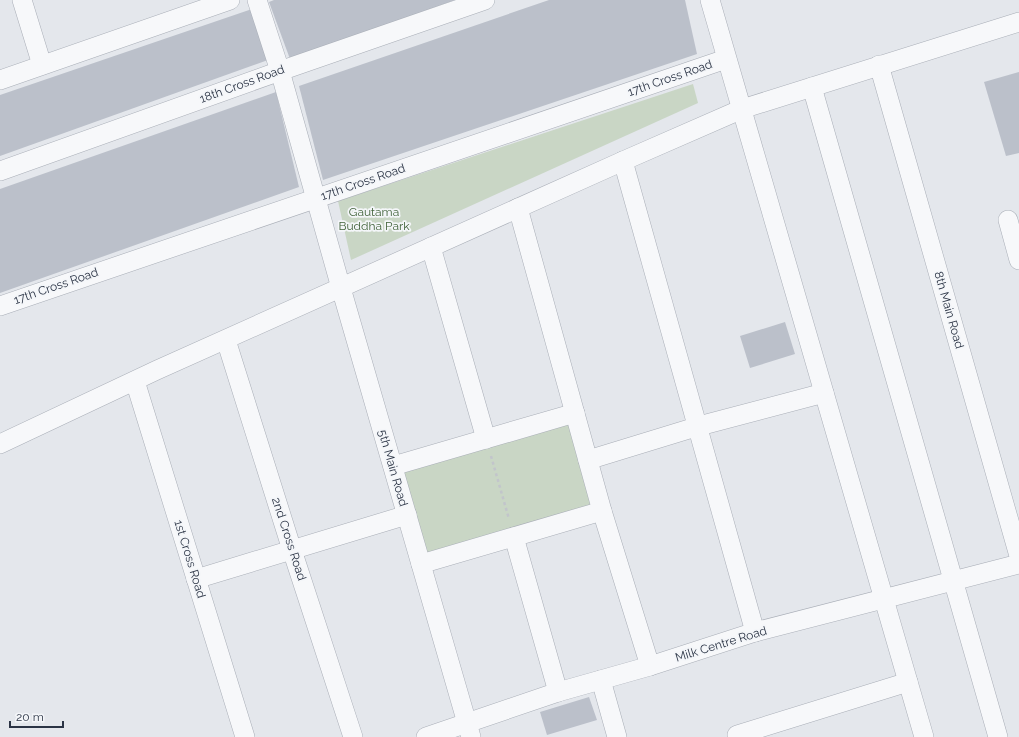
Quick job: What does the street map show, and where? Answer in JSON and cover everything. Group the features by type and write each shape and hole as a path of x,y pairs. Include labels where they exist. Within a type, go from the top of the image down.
{"street":[{"path":"22,0 42,65"},
{"path":"0,80 230,0"},
{"name":"5th Main Road","path":"257,0 280,71 469,730"},
{"name":"18th Cross Road","path":"0,171 280,71 485,0"},
{"path":"710,0 924,737"},
{"path":"0,444 431,247 742,109 1019,22"},
{"name":"17th Cross Road","path":"0,306 726,59"},
{"name":"8th Main Road","path":"879,65 1019,556"},
{"path":"812,87 952,581 998,737"},
{"path":"623,161 756,632"},
{"path":"518,208 602,511 650,666"},
{"path":"1008,220 1019,260"},
{"path":"431,247 486,439"},
{"name":"2nd Cross Road","path":"226,340 353,737"},
{"name":"1st Cross Road","path":"135,381 246,737"},
{"path":"588,460 699,426 824,393"},
{"path":"393,466 575,412"},
{"path":"421,564 602,511"},
{"path":"196,579 407,515"},
{"path":"514,537 558,692"},
{"name":"Milk Centre Road","path":"426,737 469,730 558,692 650,666 756,632 1019,564"},
{"path":"601,680 617,737"},
{"path":"737,735 908,682"}],"path":[{"path":"486,439 514,537"}],"green space":[{"name":"Gautama Buddha Park","path":"693,84 698,103 351,260 338,201"},
{"path":"571,421 596,506 426,555 402,470"}],"building":[{"path":"274,0 455,0 290,59 269,2"},
{"path":"549,0 685,0 697,54 323,180 299,86"},
{"path":"252,9 268,60 0,156 0,95"},
{"path":"1019,72 1019,153 1006,156 984,82"},
{"path":"276,92 299,187 0,293 0,189"},
{"path":"785,322 795,354 750,368 740,336"},
{"path":"589,697 597,720 547,735 540,712"}]}
